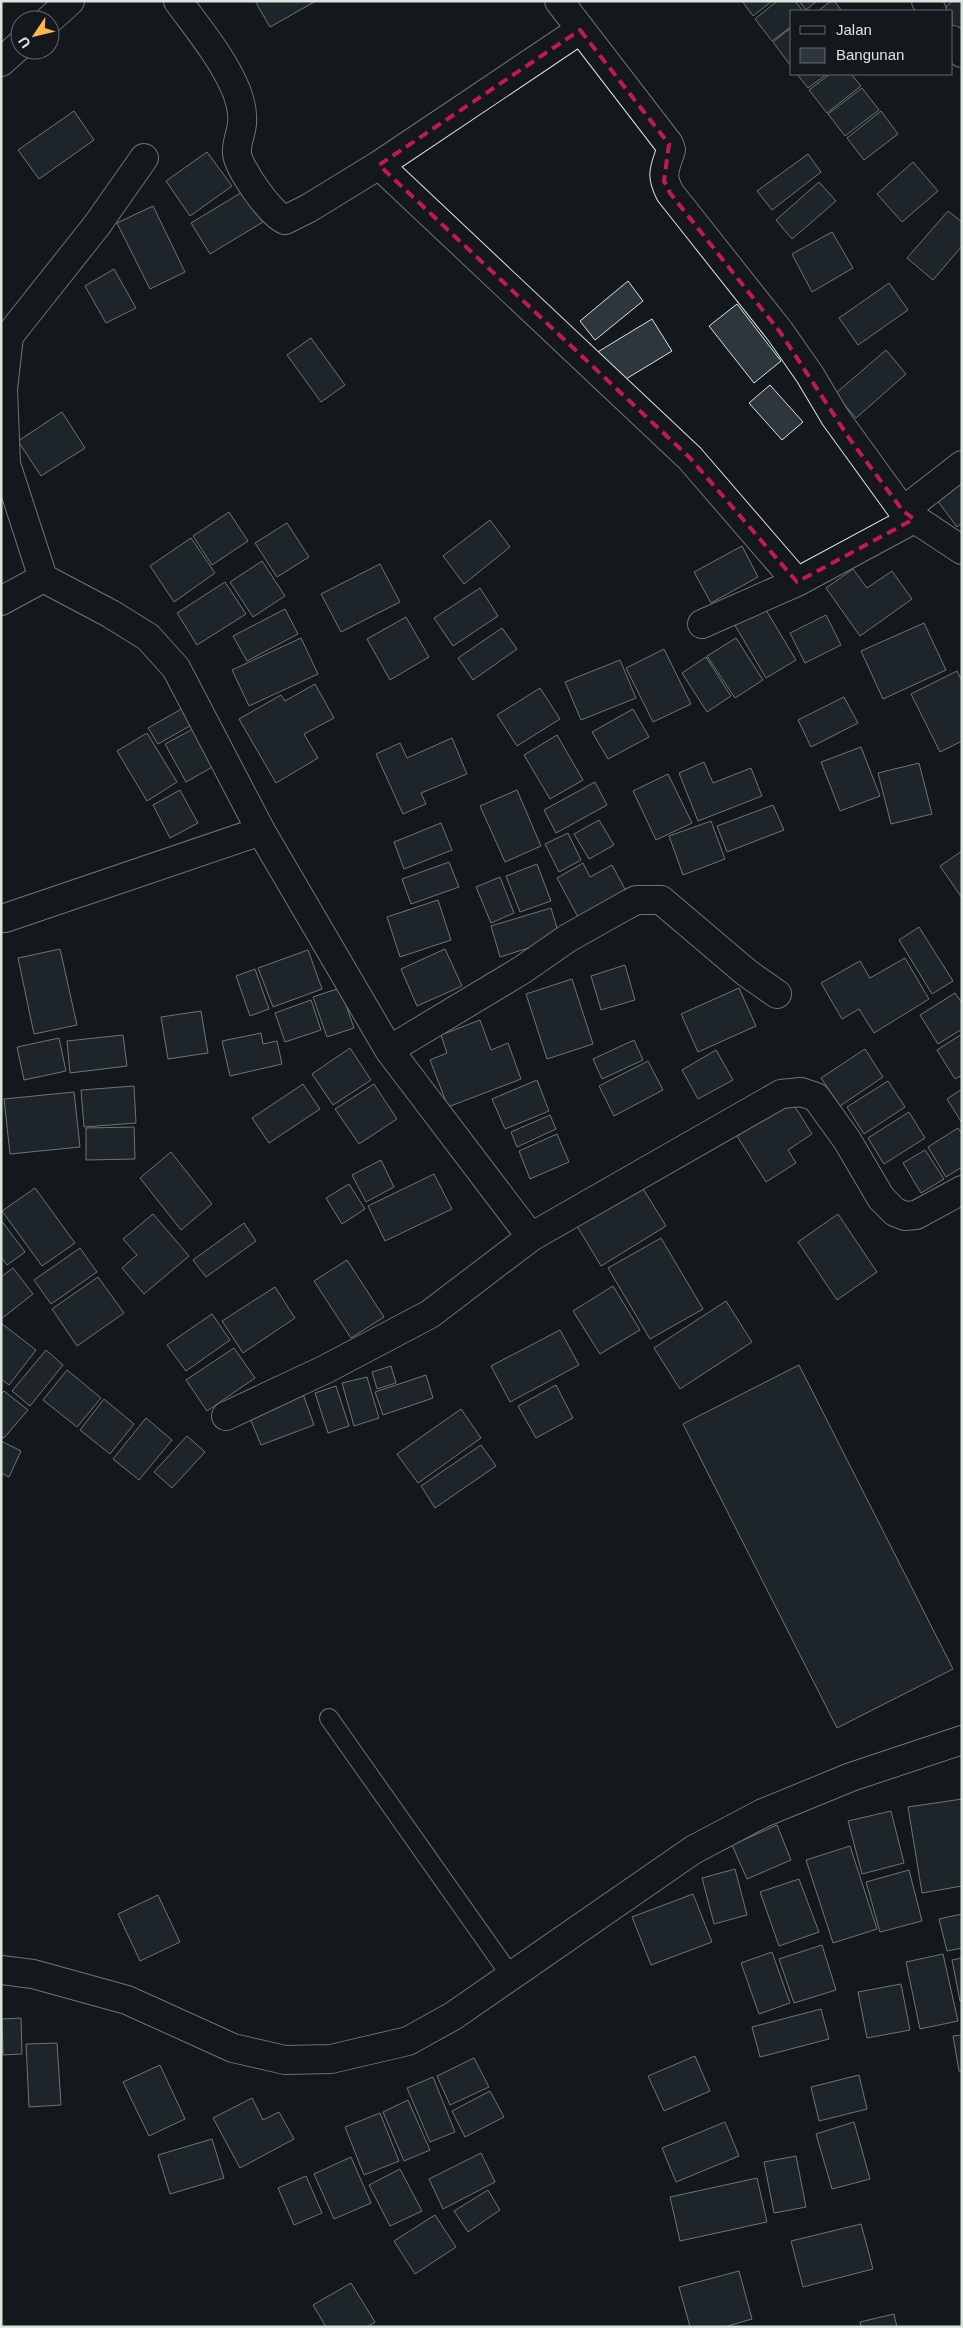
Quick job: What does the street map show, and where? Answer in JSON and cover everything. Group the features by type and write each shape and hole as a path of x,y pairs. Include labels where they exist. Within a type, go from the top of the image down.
{"street":[{"path":"60,10 70,1"},
{"path":"178,1 225,65 237,93 242,122 237,156 246,173 280,218 285,220 292,218 379,165 580,30"},
{"path":"559,1 669,144 671,150 664,167 664,181 670,193 780,332 810,375 834,417 908,515 962,550"},
{"path":"953,41 962,53"},
{"path":"144,158 97,225 9,336 3,389 6,464 43,578 111,614 148,637 176,668 261,832 389,1050 531,1237"},
{"path":"379,165 690,458 798,582"},
{"path":"702,624 798,582 908,515 962,465"},
{"path":"1,601 43,578"},
{"path":"5,918 261,832"},
{"path":"389,1050 522,970 568,938 636,900 661,900 747,973 777,994"},
{"path":"226,1416 326,1369 430,1314 531,1237 770,1099 791,1092 809,1094 816,1097 847,1140 881,1198 895,1212 905,1216 916,1215 962,1190"},
{"path":"1,1970 33,1974 126,2000 233,2048 285,2060 331,2059 408,2041 453,2016 694,1850 763,1813 851,1777 962,1740"}],"lane":[{"path":"330,1718 511,1976"}],"highlighted area":[{"path":"580,30 669,144 664,181 670,193 780,332 849,438 903,511 914,519 797,582 690,458 379,165"}],"building":[{"path":"255,1 316,1 270,27"},
{"path":"742,1 772,1 753,16"},
{"path":"777,1 795,1 802,10 790,10 790,28 772,41 755,19"},
{"path":"799,1 817,1 806,10"},
{"path":"831,1 834,1 841,10 819,10"},
{"path":"953,1 962,1 962,40 953,29 953,10 942,10"},
{"path":"790,29 790,65 773,42"},
{"path":"798,75 826,75 808,88"},
{"path":"829,75 852,75 861,86 827,113 809,90"},
{"path":"862,88 879,110 845,136 828,114"},
{"path":"74,111 94,140 39,179 18,150"},
{"path":"881,111 898,134 864,160 847,138"},
{"path":"207,152 232,186 190,216 166,181"},
{"path":"808,154 821,172 772,210 757,191"},
{"path":"913,162 938,191 902,222 877,194"},
{"path":"819,182 836,201 792,239 776,220"},
{"path":"244,191 263,222 210,254 191,223"},
{"path":"153,206 185,272 150,289 117,223"},
{"path":"948,211 962,222 962,246 933,280 907,258"},
{"path":"832,232 853,268 812,292 792,254"},
{"path":"114,269 136,308 106,323 85,286"},
{"path":"628,281 643,301 595,340 580,321"},
{"path":"889,283 908,310 858,345 839,318"},
{"path":"737,304 781,361 754,383 709,326"},
{"path":"652,319 672,351 616,385 596,353"},
{"path":"311,338 345,385 321,402 287,355"},
{"path":"886,350 906,374 856,418 835,394"},
{"path":"770,385 803,422 782,440 749,403"},
{"path":"62,412 85,448 41,476 18,441"},
{"path":"962,481 962,523 957,527 937,500"},
{"path":"229,512 248,541 212,565 193,536"},
{"path":"490,520 510,547 464,584 443,556"},
{"path":"287,523 309,557 277,577 255,543"},
{"path":"191,538 215,573 174,602 150,566"},
{"path":"742,546 758,577 711,603 694,572"},
{"path":"262,561 285,596 253,617 230,582"},
{"path":"380,564 400,602 341,632 321,594"},
{"path":"853,569 867,588 892,571 912,599 860,636 826,588"},
{"path":"225,582 246,614 197,645 177,613"},
{"path":"480,588 498,616 453,646 434,618"},
{"path":"763,605 796,660 766,678 733,622"},
{"path":"285,609 298,634 247,661 233,636"},
{"path":"826,615 841,645 805,663 790,633"},
{"path":"406,617 429,657 390,680 367,639"},
{"path":"924,623 946,670 883,699 861,651"},
{"path":"502,628 517,649 473,680 458,658"},
{"path":"301,638 318,674 249,706 232,670"},
{"path":"736,638 763,680 735,698 707,656"},
{"path":"664,649 691,704 653,722 626,668"},
{"path":"706,657 731,696 707,712 682,673"},
{"path":"620,660 636,698 581,720 565,682"},
{"path":"957,671 962,681 962,741 940,752 911,694"},
{"path":"315,684 334,718 304,734 318,758 276,783 239,719 281,695 285,701"},
{"path":"540,688 560,719 517,746 497,715"},
{"path":"844,697 858,723 811,747 798,720"},
{"path":"185,707 195,723 158,744 148,728"},
{"path":"633,709 649,737 608,759 592,732"},
{"path":"193,729 214,766 186,782 165,744"},
{"path":"147,733 177,782 147,801 117,751"},
{"path":"557,735 583,780 550,799 524,755"},
{"path":"452,738 467,774 421,793 426,804 403,814 376,754 400,743 407,758"},
{"path":"861,747 880,796 840,811 821,762"},
{"path":"704,762 713,783 751,768 762,796 698,821 679,773"},
{"path":"919,763 932,814 891,824 878,773"},
{"path":"668,774 692,823 656,840 633,791"},
{"path":"595,782 607,805 556,833 544,810"},
{"path":"180,790 198,823 170,838 153,805"},
{"path":"517,790 541,846 505,862 480,806"},
{"path":"773,805 784,830 727,852 717,826"},
{"path":"599,820 614,845 589,859 574,834"},
{"path":"711,821 725,859 683,875 669,836"},
{"path":"441,823 452,850 404,869 394,842"},
{"path":"568,833 581,860 559,872 545,844"},
{"path":"962,851 962,898 940,866"},
{"path":"449,862 459,887 411,904 402,879"},
{"path":"583,863 590,877 612,865 626,891 578,917 557,878"},
{"path":"537,864 551,901 520,912 506,876"},
{"path":"500,877 514,913 491,923 476,887"},
{"path":"438,900 451,940 400,957 387,917"},
{"path":"551,908 560,938 500,957 491,926"},
{"path":"919,927 953,981 932,994 899,940"},
{"path":"60,949 77,1025 34,1034 18,958"},
{"path":"445,949 462,986 417,1006 401,969"},
{"path":"308,950 322,989 273,1007 258,968"},
{"path":"905,958 929,999 874,1033 859,1009 842,1019 821,983 860,961 870,978"},
{"path":"625,965 635,1000 601,1010 591,976"},
{"path":"255,969 269,1009 250,1016 236,976"},
{"path":"572,979 593,1044 547,1059 526,994"},
{"path":"340,988 354,1028 327,1037 313,997"},
{"path":"739,988 756,1026 698,1052 681,1014"},
{"path":"955,993 962,1003 962,1029 938,1044 920,1015"},
{"path":"311,1000 321,1030 285,1042 275,1013"},
{"path":"201,1011 208,1053 168,1059 161,1017"},
{"path":"480,1020 491,1050 508,1043 521,1079 448,1107 430,1060 447,1053 441,1035"},
{"path":"261,1033 263,1044 277,1041 282,1064 230,1076 222,1041"},
{"path":"962,1034 962,1075 955,1079 937,1050"},
{"path":"123,1035 127,1066 70,1073 67,1041"},
{"path":"59,1038 66,1071 24,1080 17,1047"},
{"path":"634,1040 643,1060 602,1079 593,1059"},
{"path":"350,1048 371,1080 333,1105 312,1074"},
{"path":"865,1049 883,1077 840,1106 821,1078"},
{"path":"716,1050 733,1080 698,1099 682,1070"},
{"path":"648,1061 663,1090 614,1116 599,1086"},
{"path":"537,1080 549,1111 505,1129 492,1099"},
{"path":"888,1081 905,1107 864,1134 847,1107"},
{"path":"303,1084 320,1109 269,1143 252,1118"},
{"path":"374,1084 397,1119 359,1144 335,1109"},
{"path":"134,1086 136,1123 84,1127 81,1090"},
{"path":"962,1089 962,1123 947,1099"},
{"path":"74,1092 80,1147 10,1154 4,1099"},
{"path":"792,1102 812,1134 788,1150 796,1163 766,1182 737,1136"},
{"path":"909,1112 925,1138 884,1164 868,1138"},
{"path":"550,1115 556,1129 517,1147 511,1132"},
{"path":"134,1127 135,1159 86,1160 86,1128"},
{"path":"958,1128 962,1134 962,1167 946,1177 928,1147"},
{"path":"557,1134 569,1162 530,1179 519,1151"},
{"path":"925,1150 944,1179 921,1193 903,1163"},
{"path":"171,1152 212,1204 181,1230 140,1178"},
{"path":"381,1160 394,1187 366,1202 352,1175"},
{"path":"434,1174 452,1209 385,1241 368,1206"},
{"path":"349,1184 365,1209 342,1224 326,1198"},
{"path":"642,1187 666,1226 601,1266 577,1226"},
{"path":"35,1188 75,1243 42,1266 2,1211"},
{"path":"153,1214 189,1256 144,1294 122,1268 137,1255 123,1239"},
{"path":"838,1214 877,1272 837,1300 798,1242"},
{"path":"1,1220 25,1252 7,1265 1,1257"},
{"path":"244,1223 256,1241 206,1277 193,1260"},
{"path":"661,1238 703,1309 650,1339 608,1268"},
{"path":"80,1248 97,1272 51,1304 34,1280"},
{"path":"347,1260 384,1317 351,1338 314,1281"},
{"path":"13,1268 33,1294 1,1319 1,1277"},
{"path":"98,1277 124,1313 77,1346 52,1309"},
{"path":"613,1286 640,1330 600,1354 573,1311"},
{"path":"275,1287 295,1318 243,1353 222,1321"},
{"path":"726,1301 752,1342 680,1389 654,1348"},
{"path":"212,1314 230,1340 186,1371 167,1345"},
{"path":"1,1323 36,1350 9,1385 1,1379"},
{"path":"560,1330 579,1365 510,1402 491,1366"},
{"path":"234,1348 255,1378 207,1411 186,1380"},
{"path":"46,1350 63,1365 30,1406 12,1391"},
{"path":"799,1365 953,1669 837,1728 683,1424"},
{"path":"391,1366 396,1383 377,1389 372,1372"},
{"path":"67,1370 101,1398 77,1427 43,1400"},
{"path":"426,1375 433,1398 383,1415 375,1392"},
{"path":"367,1377 379,1418 354,1426 342,1383"},
{"path":"556,1385 573,1418 536,1438 518,1406"},
{"path":"336,1386 349,1426 328,1433 315,1393"},
{"path":"4,1391 28,1410 4,1438 1,1436 1,1394"},
{"path":"302,1391 314,1425 261,1445 247,1411"},
{"path":"104,1399 134,1424 110,1454 80,1430"},
{"path":"461,1409 481,1438 418,1483 397,1454"},
{"path":"146,1418 172,1440 139,1480 113,1459"},
{"path":"187,1436 205,1452 172,1488 154,1472"},
{"path":"1,1441 21,1451 9,1477 1,1473"},
{"path":"481,1445 496,1466 435,1508 421,1486"},
{"path":"962,1799 962,1886 922,1893 908,1807"},
{"path":"891,1811 904,1863 862,1874 848,1821"},
{"path":"777,1825 791,1860 747,1879 732,1845"},
{"path":"850,1846 877,1929 833,1943 806,1860"},
{"path":"735,1869 747,1915 714,1924 702,1878"},
{"path":"909,1870 922,1921 880,1932 866,1882"},
{"path":"799,1879 819,1932 779,1946 760,1892"},
{"path":"693,1894 712,1942 651,1965 632,1917"},
{"path":"158,1895 180,1942 140,1961 118,1914"},
{"path":"962,1914 962,1948 947,1951 939,1919"},
{"path":"822,1945 836,1990 794,2003 779,1959"},
{"path":"772,1952 790,2003 759,2014 741,1963"},
{"path":"943,1954 958,2021 920,2029 906,1962"},
{"path":"962,1958 962,2000 960,2001 952,1960"},
{"path":"901,1984 910,2030 867,2038 858,1992"},
{"path":"821,2009 829,2039 760,2057 752,2027"},
{"path":"21,2018 22,2054 3,2055 2,2019"},
{"path":"962,2035 962,2071 959,2071 953,2036"},
{"path":"57,2043 61,2105 29,2107 26,2044"},
{"path":"695,2056 710,2091 664,2111 648,2076"},
{"path":"474,2058 489,2087 450,2105 437,2076"},
{"path":"160,2065 185,2119 149,2136 123,2082"},
{"path":"859,2075 867,2109 819,2121 811,2087"},
{"path":"433,2077 455,2132 430,2142 407,2088"},
{"path":"490,2091 504,2117 465,2137 452,2111"},
{"path":"252,2098 263,2120 279,2112 294,2139 240,2168 213,2118"},
{"path":"408,2100 430,2150 404,2161 383,2112"},
{"path":"380,2113 399,2161 364,2175 345,2127"},
{"path":"725,2122 739,2156 676,2182 662,2148"},
{"path":"854,2122 870,2179 832,2189 816,2134"},
{"path":"212,2139 224,2178 170,2194 158,2155"},
{"path":"481,2153 495,2182 443,2209 429,2179"},
{"path":"796,2156 806,2207 774,2213 764,2162"},
{"path":"351,2157 371,2203 334,2219 314,2174"},
{"path":"400,2169 422,2211 390,2226 369,2185"},
{"path":"306,2176 322,2213 294,2225 278,2188"},
{"path":"757,2178 767,2222 680,2241 670,2197"},
{"path":"488,2190 500,2210 468,2232 454,2211"},
{"path":"435,2215 456,2247 415,2274 394,2241"},
{"path":"861,2224 873,2269 803,2287 791,2241"},
{"path":"739,2271 752,2319 724,2327 690,2327 679,2287"},
{"path":"351,2283 375,2322 367,2327 326,2327 313,2305"},
{"path":"894,2314 897,2327 861,2327 860,2322"}]}
